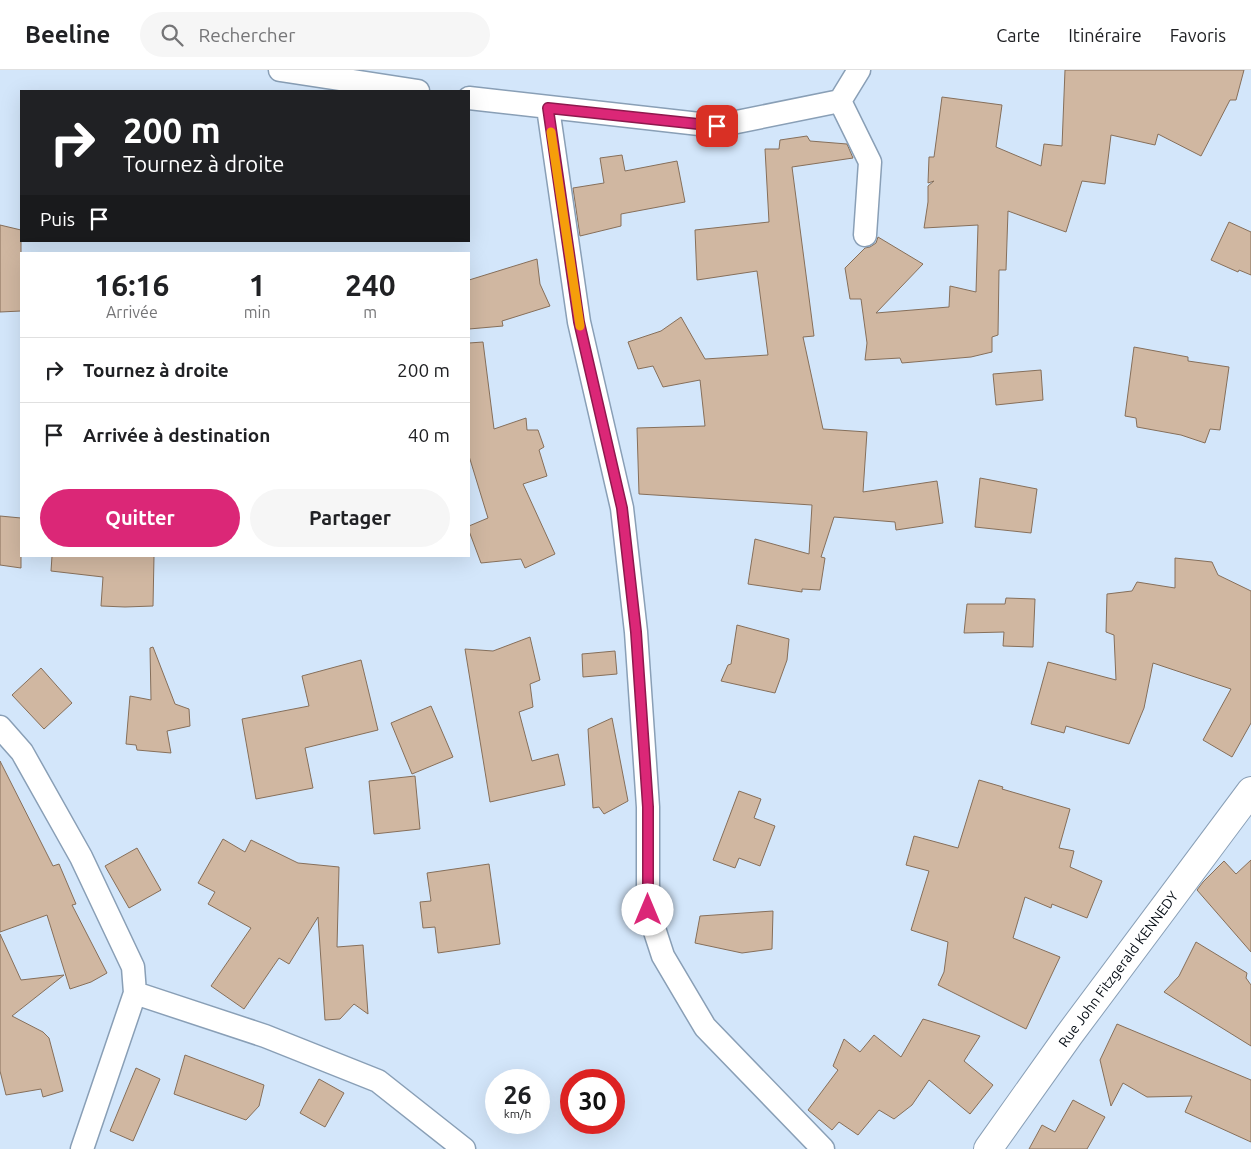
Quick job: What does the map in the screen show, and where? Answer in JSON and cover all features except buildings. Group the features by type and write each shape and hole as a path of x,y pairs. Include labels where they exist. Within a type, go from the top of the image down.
{"street":[{"path":"280,70 411,90"},
{"path":"470,98 717,126 840,101 859,70"},
{"path":"840,101 870,162 865,235"},
{"path":"548,108 579,322 622,508 636,632 648,807 648,910 663,956 705,1027 823,1149"},
{"path":"0,727 22,752 81,856 133,968 135,993 82,1149"},
{"name":"Rue John Fitzgerald KENNEDY","path":"988,1149 1069,1035 1251,791"},
{"path":"135,993 265,1036 378,1081 464,1149"}],"slow traffic":[{"path":"551,132 580,326"}],"route":[{"path":"648,910 648,807 636,632 622,508 579,322 548,108 717,126"}]}
